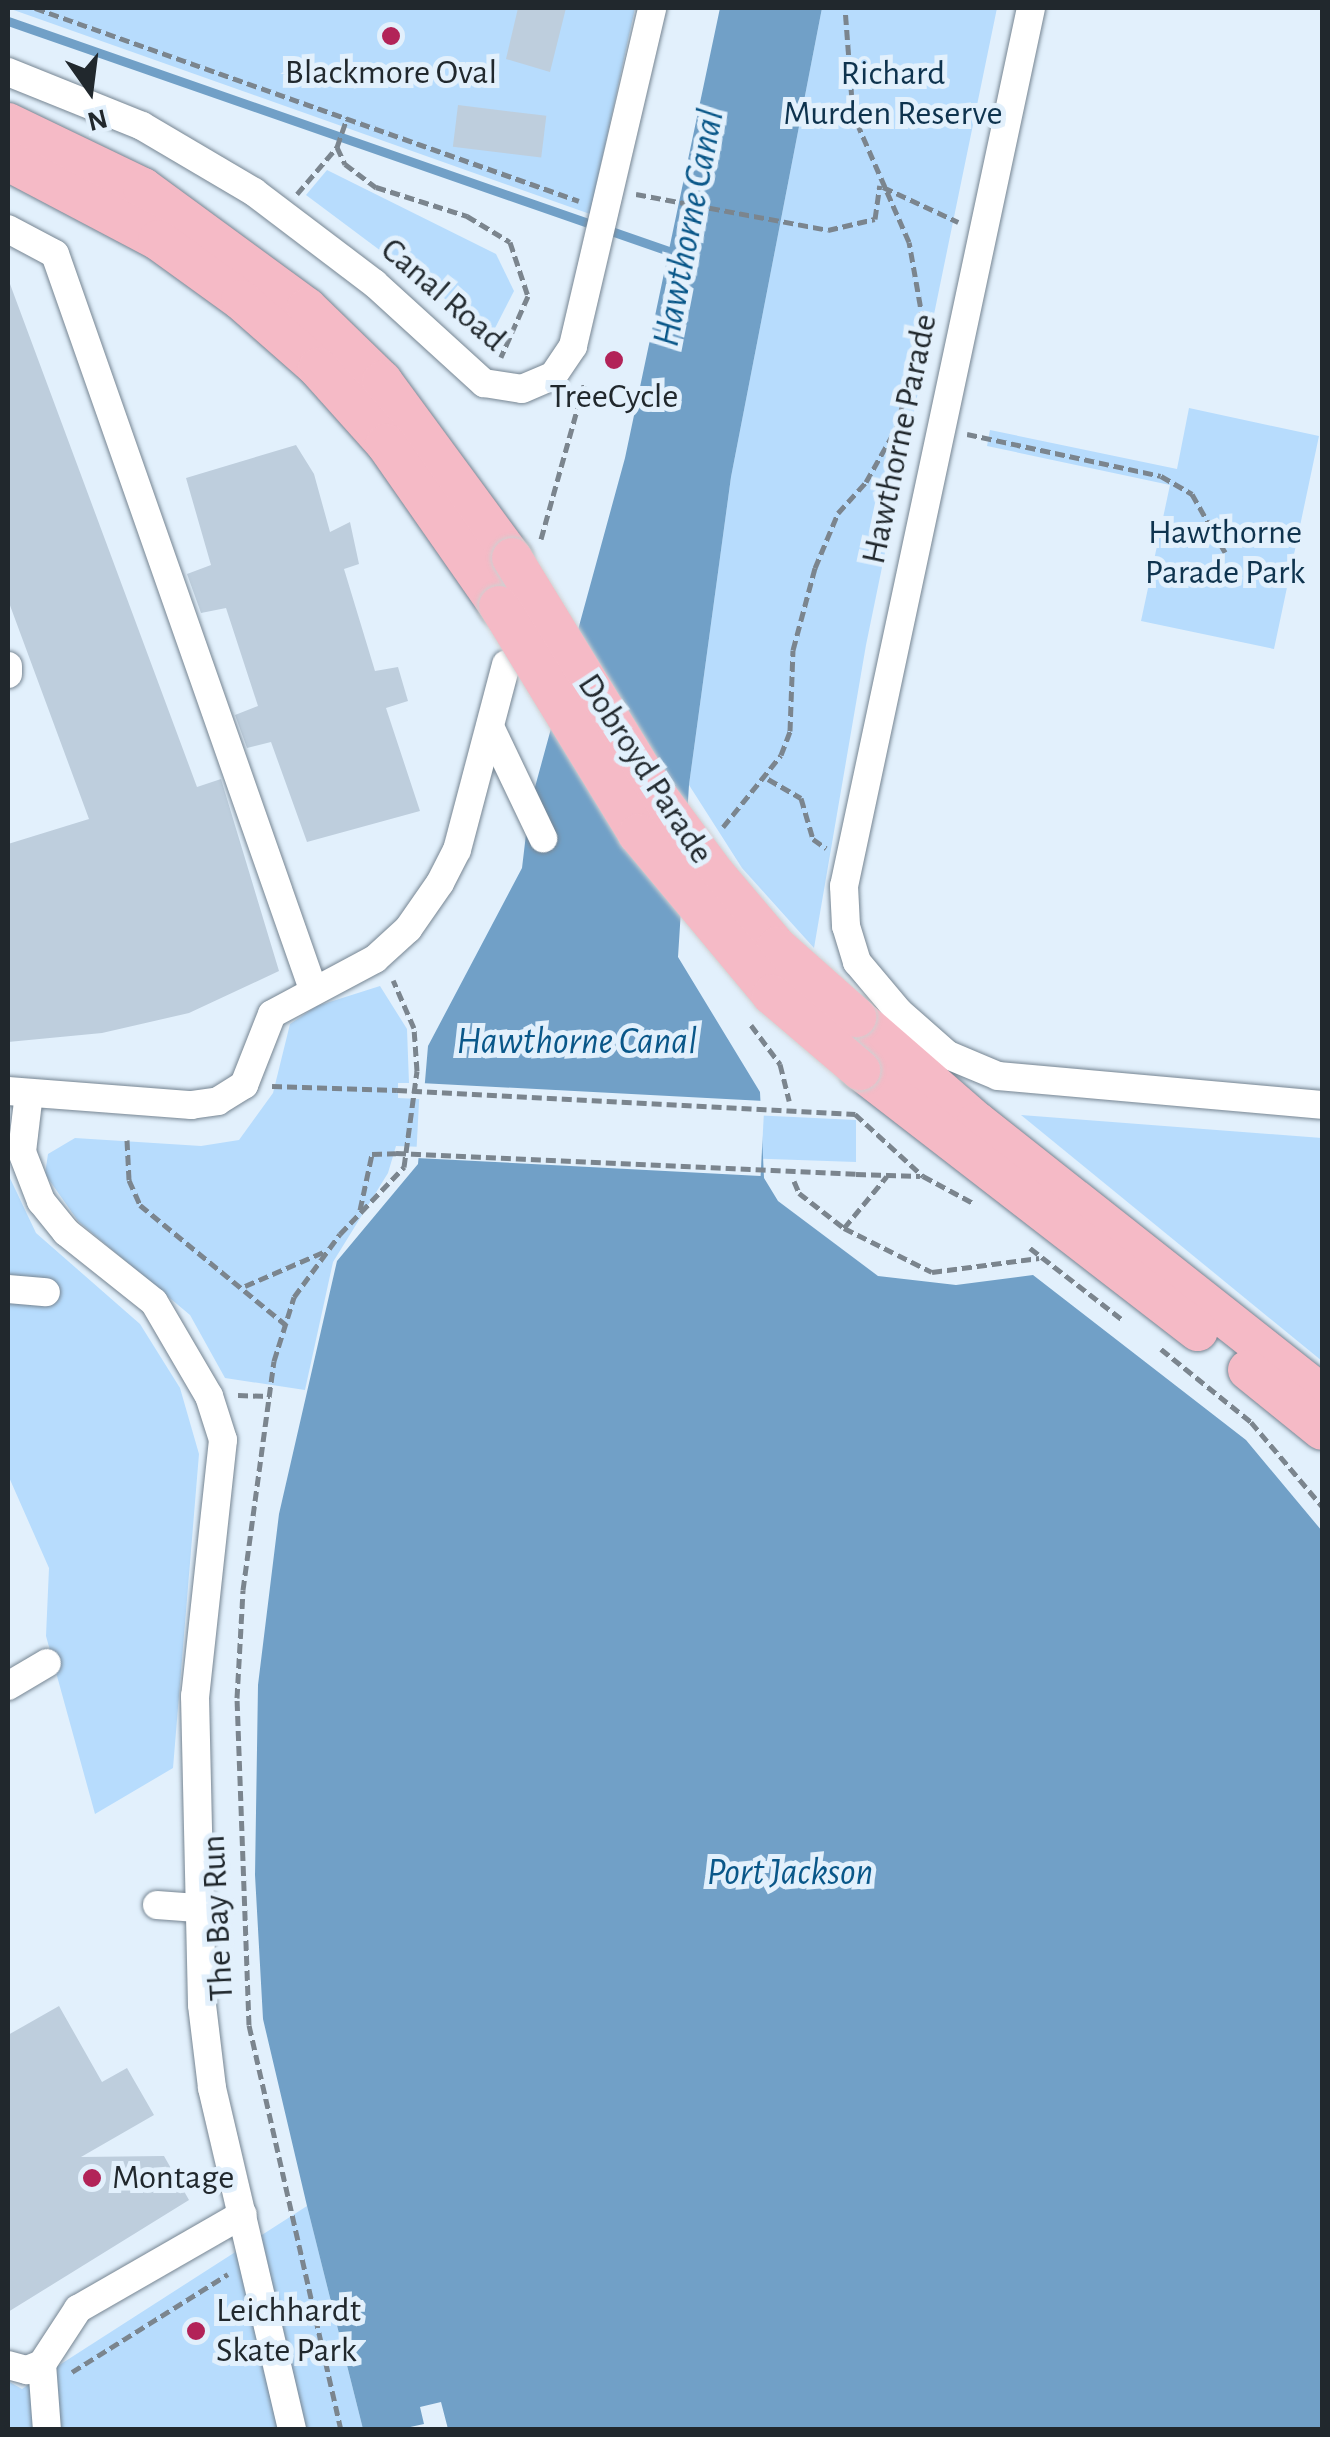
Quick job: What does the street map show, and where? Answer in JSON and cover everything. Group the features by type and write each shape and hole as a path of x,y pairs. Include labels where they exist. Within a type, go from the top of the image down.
{"highway":[{"name":"Dobroyd Parade","path":"8,123 143,188 307,308 382,381 524,556 658,798 777,947 977,1122 1322,1394"},
{"name":"Dobroyd Parade","path":"8,161 158,240 318,368 386,444 498,606 638,834 772,995 860,1070 1322,1430"}],"street":[{"name":"Canal Road","path":"8,72 142,126 254,192 374,283 466,369 502,388 540,383 565,362 652,8"},
{"name":"Hawthorne Parade","path":"1032,8 850,852 844,886 846,926 857,962 899,1012 948,1055 998,1076 1322,1104"},
{"path":"8,229 55,254 314,989"},
{"path":"292,2430 212,2088 197,1908 195,1696 223,1440 209,1396 154,1302 66,1232 41,1201 22,1152 18,1092 191,1105 218,1101 244,1085 272,1014 375,959 408,929 440,883 492,731 506,664"},
{"path":"8,666 8,674"},
{"path":"492,731 543,838"},
{"path":"8,1289 46,1292"},
{"path":"8,1686 47,1663"},
{"path":"157,1905 197,1908"},
{"path":"47,2430 52,2372 78,2309 243,2214"},
{"path":"8,2365 52,2372"}],"path":[{"path":"35,8 582,202 610,190"},
{"path":"845,8 853,114 880,185 909,242 922,294 914,370 882,458 825,540 792,650 790,731 768,779 801,798 812,839 850,852"},
{"path":"347,118 337,148 345,164 376,187 467,216 510,242 528,296 497,362"},
{"path":"667,200 790,223 856,228 875,219 880,185"},
{"path":"880,185 950,221 984,226"},
{"path":"524,556 588,371"},
{"path":"940,428 1162,476 1192,494 1225,552"},
{"name":"The Bay Run","path":"340,2430 249,2025 236,1698 243,1590 270,1396 294,1297 360,1212 404,1167 417,1071 401,988 375,959"},
{"path":"244,1085 856,1114 924,1176 992,1214"},
{"path":"127,1140 129,1180 140,1205 286,1325"},
{"path":"360,1212 372,1154 924,1176"},
{"path":"844,1228 887,1176"},
{"path":"794,1181 799,1194 844,1228 932,1272 1043,1260"},
{"path":"1020,1238 1043,1260 1141,1333"},
{"path":"244,1287 329,1249"},
{"path":"1153,1342 1251,1422 1322,1506"},
{"path":"52,2372 253,2258"}],"green space":[{"path":"8,8 635,8 590,214"},
{"name":"Richard Murden Reserve","path":"822,8 997,8 866,645 814,948 742,868 689,785 731,477"},
{"path":"327,170 496,254 514,291 492,334 306,195"},
{"name":"Hawthorne Parade Park","path":"1189,408 1319,436 1274,649 1141,621 1170,485 987,446 990,430 1177,469"},
{"path":"380,986 407,1029 409,1083 398,1083 398,1098 856,1120 856,1162 396,1146 388,1173 333,1262 305,1390 225,1378 190,1315 78,1221 45,1174 48,1154 75,1138 201,1146 239,1140 273,1093 290,1024 317,1006"},
{"path":"1021,1115 1322,1138 1322,1361"},
{"path":"8,1174 36,1233 140,1324 180,1388 199,1454 173,1768 95,1814 46,1636 49,1568 8,1475"},
{"path":"307,2206 363,2429 8,2430 8,2381 22,2389"}],"water":[{"name":"Port Jackson","path":"720,8 822,8 731,477 689,785 678,957 760,1092 764,1178 778,1201 878,1276 956,1285 1033,1275 1246,1440 1322,1531 1322,2429 363,2429 307,2206 263,2019 255,1875 258,1685 279,1514 337,1261 418,1164 428,1046 522,868 529,809 625,458"}],"pier":[{"path":"420,1083 765,1101 761,1176 416,1158"},
{"path":"441,2402 448,2429 401,2429 424,2424 420,2407"}],"building":[{"path":"518,8 566,8 550,72 506,59"},
{"path":"458,105 546,116 541,158 453,147"},
{"path":"10,284 197,787 221,779 279,971 189,1013 102,1033 8,1042 8,844 89,819 8,600"},
{"path":"296,445 314,474 330,532 350,522 359,564 344,569 375,671 398,667 408,701 386,708 420,811 307,842 271,742 247,748 235,715 258,706 226,608 201,613 187,574 211,565 186,478"},
{"name":"Montage","path":"59,2006 102,2082 127,2068 154,2115 81,2157 164,2156 189,2200 8,2312 8,2035"}],"waterway":[{"name":"Hawthorne Canal","path":"8,21 677,254"}],"place":[{"name":"Blackmore Oval","path":"391,36"},
{"name":"TreeCycle","path":"614,360"},
{"name":"Montage","path":"92,2178"},
{"name":"Leichhardt Skate Park","path":"196,2331"}]}
